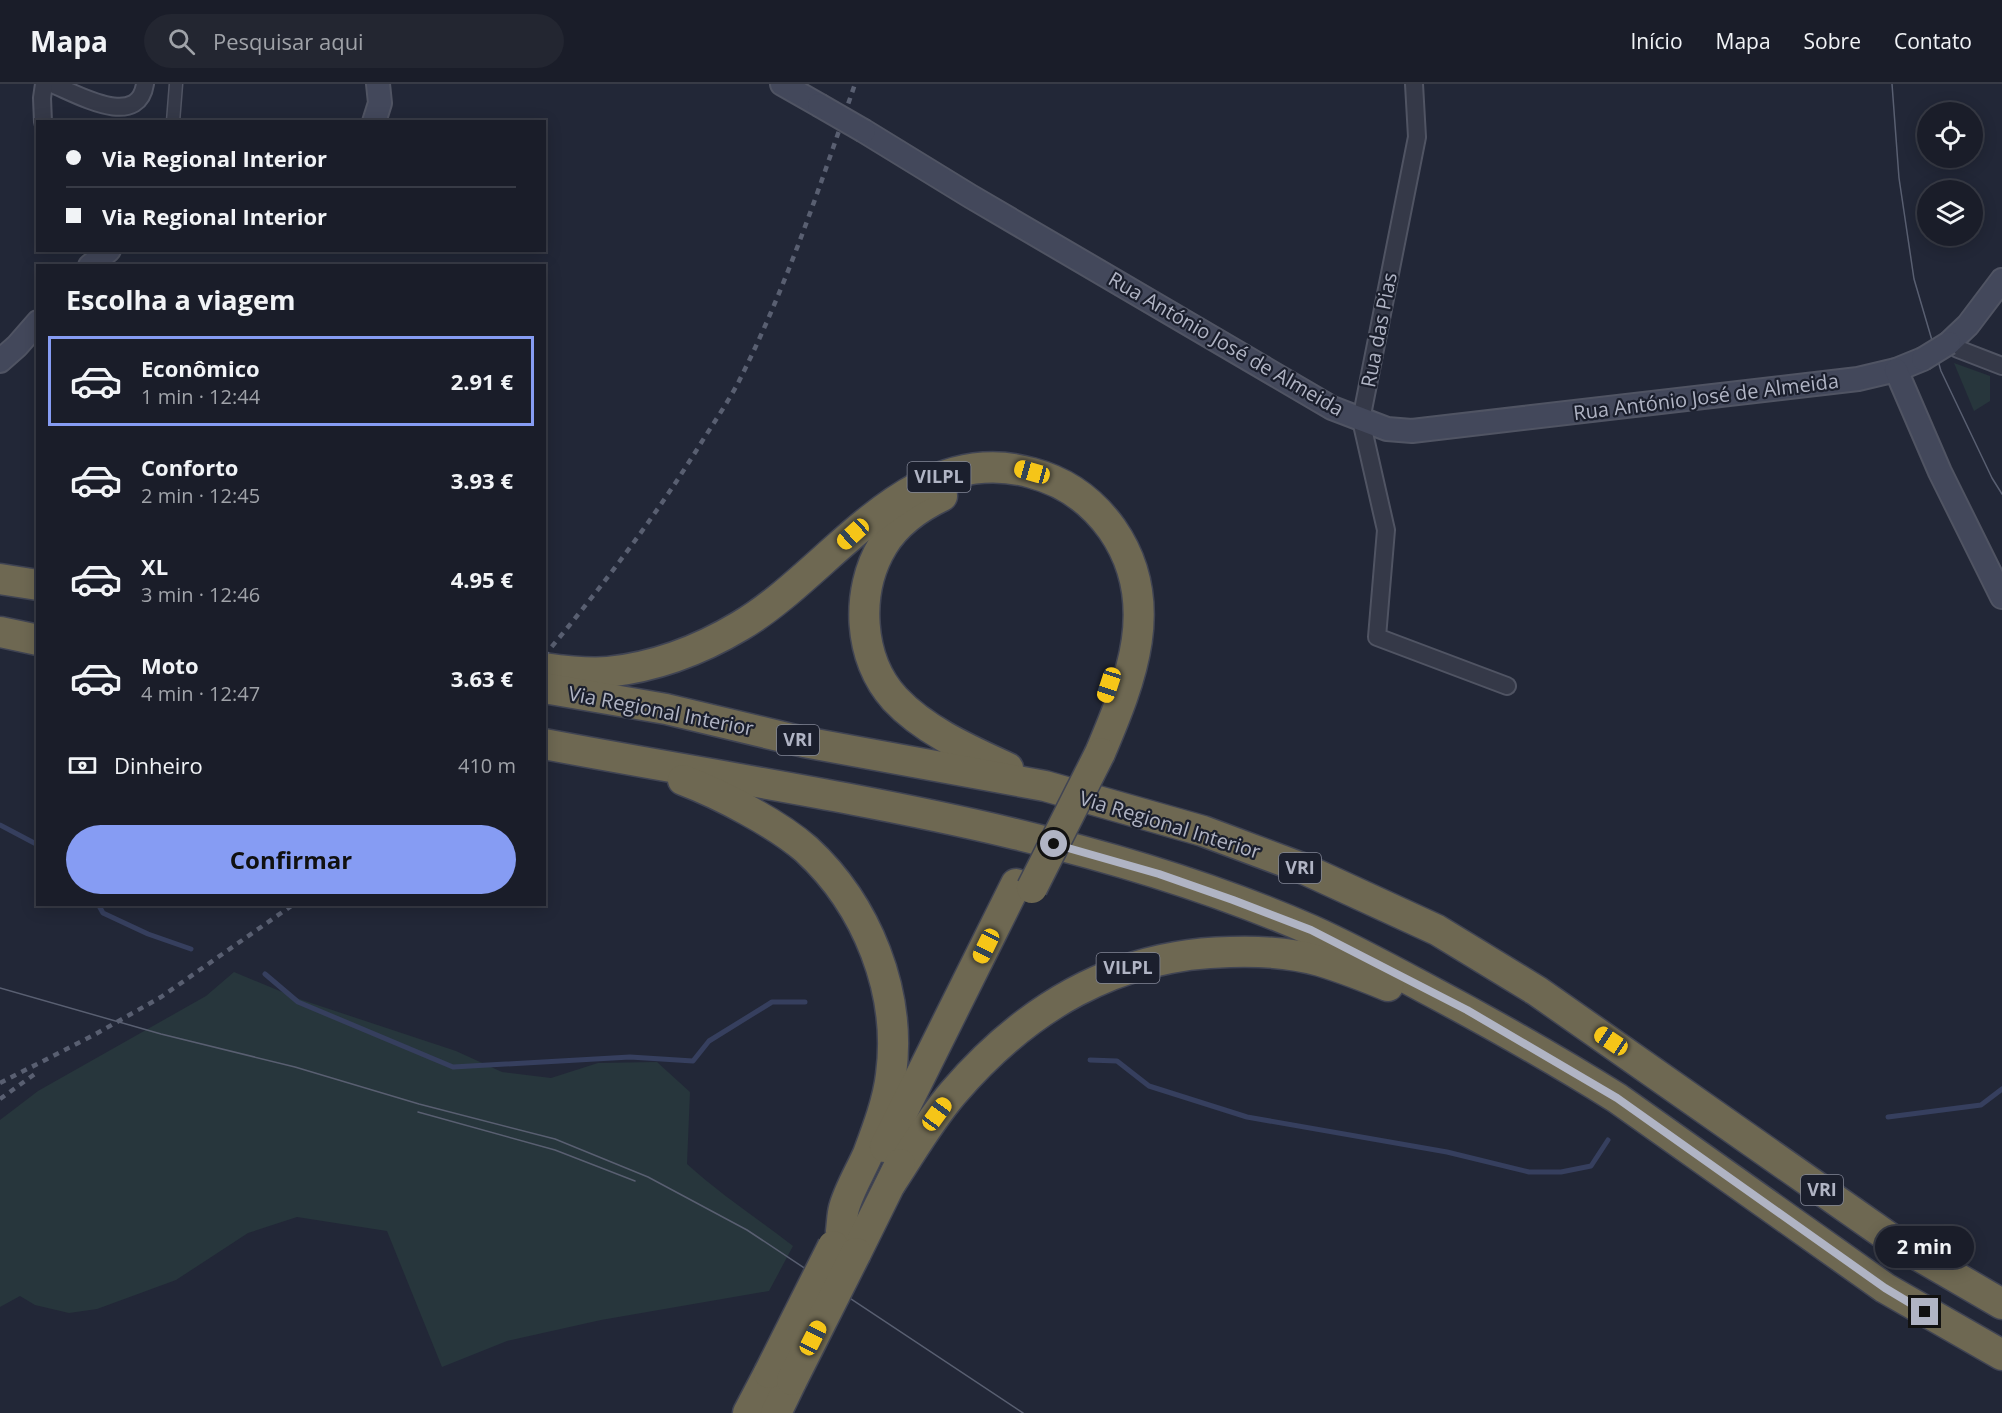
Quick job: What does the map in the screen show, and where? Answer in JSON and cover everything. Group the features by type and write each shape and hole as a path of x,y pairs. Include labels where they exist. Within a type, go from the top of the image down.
{"highway":[{"name":"VILPL","path":"552,679 646,664 679,655 709,643 741,626 774,603 866,523 916,488 940,476 966,469 998,467 1020,469 1043,476 1082,496 1103,517 1120,541 1132,570 1138,597 1137,643 1132,671 1118,711 1091,751 1024,886 915,1090 780,1376 748,1413"},
{"name":"VILPL","path":"1046,786 962,747 923,723 895,699 880,676 868,650 864,626 865,594 873,566 883,544 904,521 927,503 948,493 972,487 1015,487 1036,493 1072,513 1090,530 1103,550 1113,573 1119,599 1120,631 1115,666 1091,751"},
{"path":"0,579 36,585"},
{"path":"0,632 36,640"},
{"name":"Via Regional Interior","path":"552,679 804,742 1046,786 1203,831 1302,868 1437,930 1546,997 1897,1243 2002,1304"},
{"name":"VRI","path":"546,744 1010,832 1159,874 1311,930 1445,999 1552,1058 1617,1098 1885,1288 2002,1355"},
{"name":"VILPL","path":"632,761 687,782 759,817 783,832 825,869 848,899 868,934 885,984 891,1012 891,1076 868,1153 844,1209 843,1243"},
{"name":"VILPL","path":"891,1183 1024,886"},
{"name":"VILPL","path":"843,1243 891,1183 951,1095 1001,1043 1027,1021 1098,979 1175,956 1246,951 1319,961 1416,998 1445,999"},
{"name":"VILPL","path":"776,1413 780,1376"}],"main road":[{"path":"375,120 380,103 378,84"},
{"name":"Rua António José de Almeida","path":"782,84 1332,408 1387,429 1412,432 1858,379 1896,370 1923,359 1950,343 2002,280"},
{"path":"92,264 107,252"},
{"path":"0,361 36,324"},
{"path":"1896,370 1944,481 2002,597"}],"street":[{"path":"43,120 44,84"},
{"path":"52,84 103,105 122,108 137,102 145,84"},
{"path":"173,120 176,84"},
{"name":"Rua das Pias","path":"1414,84 1417,137 1361,420 1386,530 1377,637 1507,686"},
{"path":"1950,343 1958,349 2002,366"}],"shaded area":[{"path":"1954,363 1990,376 1990,401 1974,411"},
{"path":"234,972 299,999 456,1051 502,1072 551,1078 598,1063 657,1062 690,1092 687,1164 793,1246 769,1291 601,1320 507,1341 442,1367 387,1231 297,1217 248,1233 176,1280 97,1309 69,1313 35,1305 20,1296 0,1307 0,1120 38,1091 206,996"}],"waterway":[{"path":"0,825 36,844"},
{"path":"99,906 103,913 148,934 191,949"},
{"path":"265,974 298,1002 453,1067 630,1057 693,1061 709,1041 772,1002 805,1002"},
{"path":"1090,1060 1117,1061 1149,1086 1247,1117 1447,1152 1529,1172 1561,1172 1591,1166 1608,1140"},
{"path":"1888,1117 1981,1105 2002,1089"}],"tram line":[{"path":"1892,84 1899,178 1914,279 1941,371 1992,478 2002,494"},
{"path":"0,988 161,1034 295,1067 419,1104 555,1139 648,1177 747,1230 1023,1413"},
{"path":"418,1112 555,1150 635,1181"}],"railway":[{"path":"546,654 646,526 737,385 787,274 855,84"},
{"path":"0,1083 94,1035 161,997 291,906"},
{"path":"0,1099 39,1071"}],"route":[{"path":"1054,844 1159,874 1311,930 1467,1010 1617,1098 1885,1288 1925,1312"}]}
